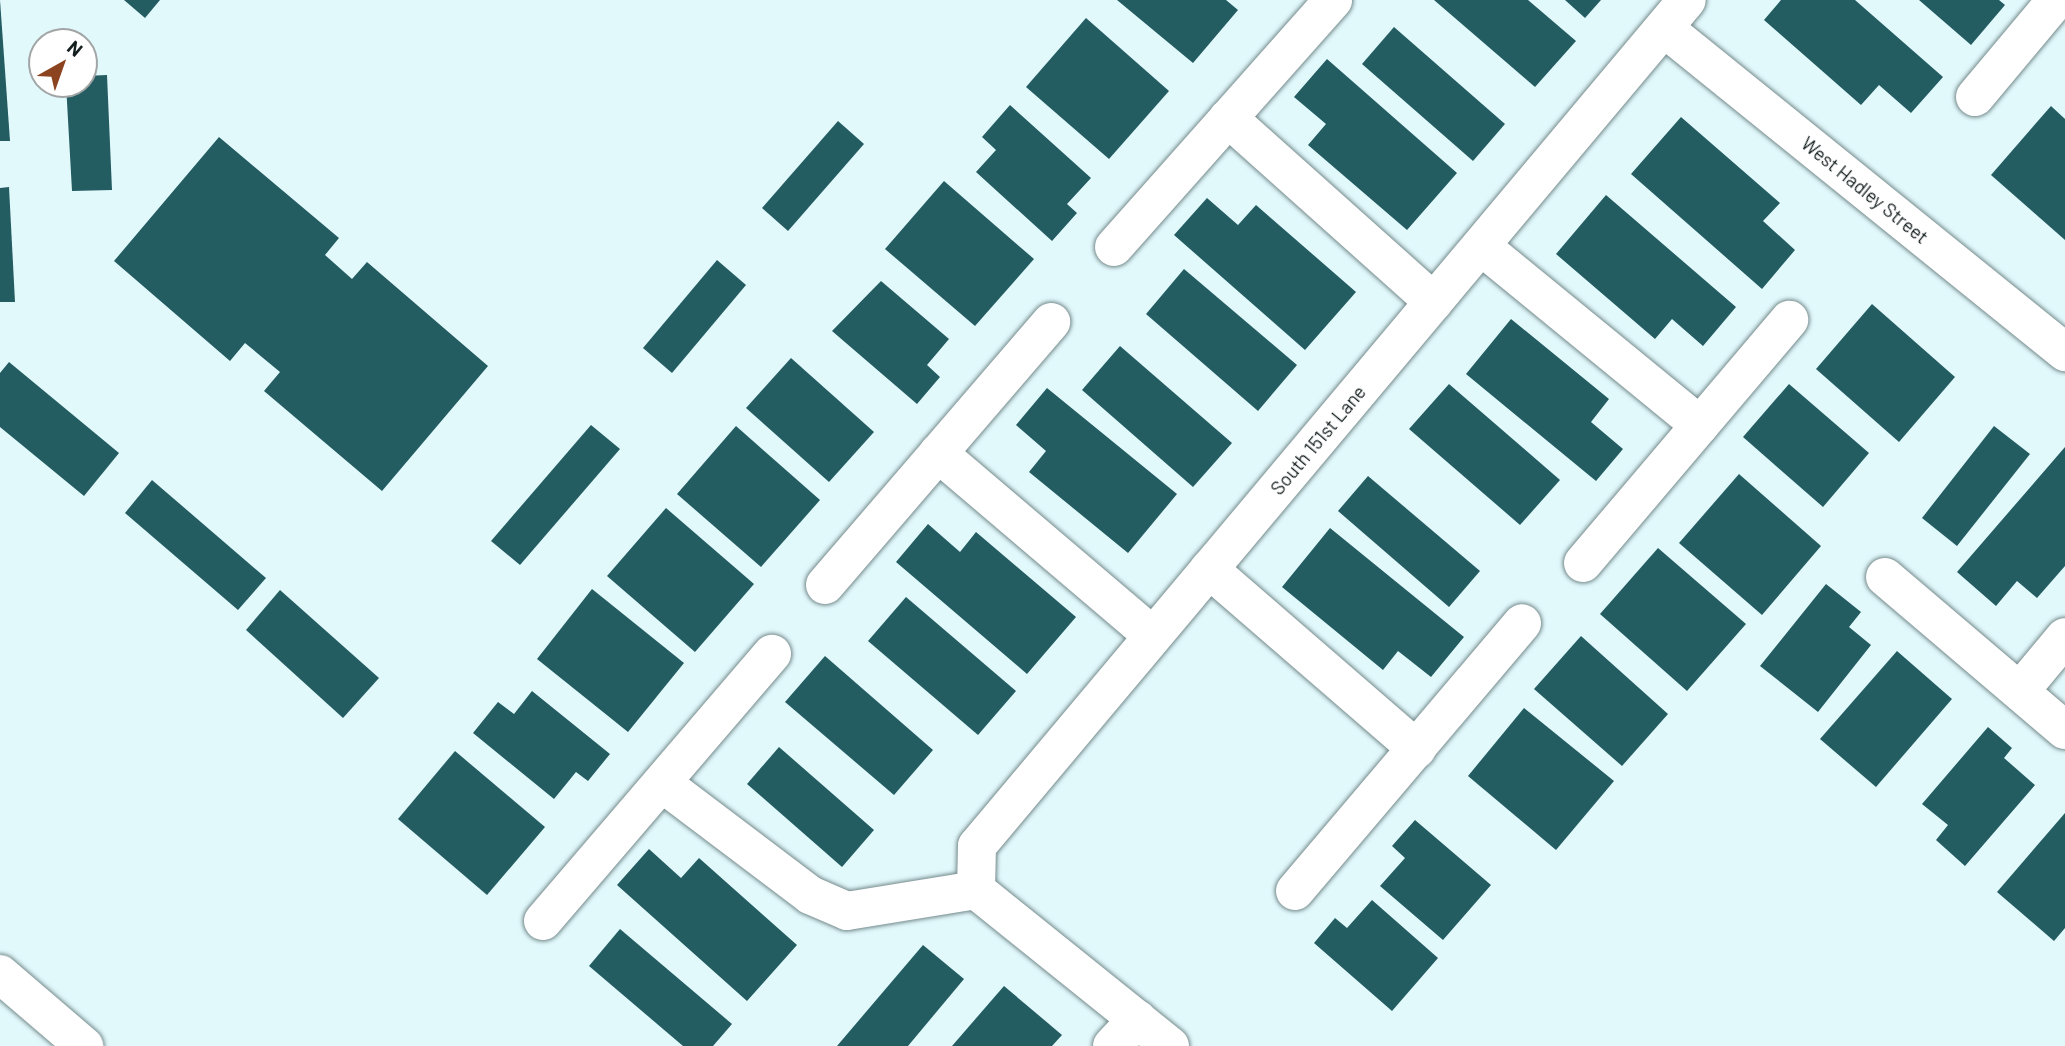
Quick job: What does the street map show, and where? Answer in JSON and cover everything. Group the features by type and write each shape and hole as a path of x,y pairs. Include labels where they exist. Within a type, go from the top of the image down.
{"street":[{"path":"1114,247 1333,0"},
{"path":"1975,97 2056,0"},
{"name":"South 151st Lane","path":"976,890 977,846 1676,14"},
{"name":"West Hadley Street","path":"1676,14 2065,352"},
{"path":"1228,118 1434,302"},
{"path":"1481,246 1700,425"},
{"path":"1583,563 1789,320"},
{"path":"825,585 1051,322"},
{"path":"938,453 1153,636"},
{"path":"1209,569 1417,748"},
{"path":"1885,577 2065,730"},
{"path":"1295,891 1522,623"},
{"path":"2020,691 2065,637"},
{"path":"543,921 772,654"},
{"path":"662,783 810,895 847,911 976,890 1125,1032 1170,1046"},
{"path":"0,974 85,1046"}],"building":[{"path":"0,0 10,141 0,141"},
{"path":"124,0 160,0 145,18"},
{"path":"1117,0 1226,0 1238,10 1193,63"},
{"path":"1434,0 1528,0 1576,41 1535,87"},
{"path":"1565,0 1601,0 1585,18"},
{"path":"1781,0 1855,0 1943,77 1911,113 1879,85 1861,105 1764,20"},
{"path":"1919,0 1999,0 2005,5 1971,45"},
{"path":"1086,18 1169,91 1109,159 1026,87"},
{"path":"1394,27 1505,124 1473,161 1362,64"},
{"path":"1327,59 1457,173 1407,230 1308,145 1326,124 1294,97"},
{"path":"98,75 107,75 112,190 72,191 67,98 98,98"},
{"path":"1010,105 1091,178 1067,204 1077,213 1052,241 976,172 996,150 982,137"},
{"path":"2051,106 2065,119 2065,240 1991,175"},
{"path":"1681,117 1780,203 1763,221 1795,250 1762,289 1631,174"},
{"path":"838,121 864,144 788,231 762,208"},
{"path":"219,137 339,238 325,255 352,279 367,262 488,366 382,491 264,391 280,372 245,343 230,361 114,261"},
{"path":"944,181 1034,259 975,326 885,249"},
{"path":"9,187 15,302 0,302 0,188"},
{"path":"1606,195 1736,307 1703,346 1672,319 1655,339 1556,254"},
{"path":"1207,198 1238,225 1256,205 1356,292 1305,350 1174,235"},
{"path":"717,260 746,285 672,373 643,348"},
{"path":"1184,269 1297,365 1258,411 1146,314"},
{"path":"881,281 949,339 927,365 940,377 917,404 832,331"},
{"path":"1872,304 1955,377 1899,442 1816,369"},
{"path":"1511,319 1609,399 1591,422 1623,449 1596,481 1466,374"},
{"path":"1120,346 1232,443 1193,487 1082,390"},
{"path":"791,358 874,432 829,482 746,408"},
{"path":"9,362 119,453 84,496 0,427 0,373"},
{"path":"1449,384 1560,480 1520,525 1409,429"},
{"path":"1789,384 1869,453 1823,507 1743,437"},
{"path":"1047,388 1177,494 1128,553 1029,472 1046,451 1016,425"},
{"path":"591,425 620,449 520,565 491,541"},
{"path":"736,426 820,500 761,567 677,494"},
{"path":"1994,426 2030,454 1957,546 1922,518"},
{"path":"2065,447 2065,566 2037,598 2017,581 1996,606 1957,572"},
{"path":"1739,474 1821,546 1762,615 1679,543"},
{"path":"1368,476 1480,571 1449,607 1338,511"},
{"path":"152,480 266,578 238,610 125,513"},
{"path":"666,508 754,584 695,652 607,576"},
{"path":"928,524 960,552 976,532 1076,617 1027,674 896,562"},
{"path":"1330,528 1464,637 1431,677 1398,651 1383,670 1282,587"},
{"path":"1658,548 1746,624 1687,691 1600,614"},
{"path":"1826,584 1861,612 1849,627 1871,645 1818,712 1760,666"},
{"path":"592,589 684,663 628,732 537,659"},
{"path":"280,590 379,678 343,718 246,630"},
{"path":"906,597 1016,691 978,735 868,641"},
{"path":"1581,636 1668,714 1622,766 1534,689"},
{"path":"1897,651 1952,699 1876,787 1820,739"},
{"path":"825,656 933,750 894,795 785,702"},
{"path":"532,691 610,754 588,781 576,772 554,799 473,733 498,702 514,714"},
{"path":"1524,708 1614,781 1556,850 1468,776"},
{"path":"1988,727 2012,748 2004,758 2035,785 1965,866 1936,840 1948,825 1922,804"},
{"path":"779,747 874,830 842,867 747,784"},
{"path":"455,751 545,827 487,895 398,819"},
{"path":"2065,813 2065,928 2054,941 1997,892"},
{"path":"1415,820 1491,885 1443,940 1380,886 1405,858 1392,846"},
{"path":"649,849 681,878 699,858 797,945 747,1001 617,885"},
{"path":"1372,900 1438,958 1392,1011 1314,943 1335,918 1347,928"},
{"path":"620,929 732,1024 713,1046 683,1046 589,966"},
{"path":"923,945 964,979 908,1046 837,1046"},
{"path":"1004,986 1062,1035 1052,1046 952,1046"}]}
